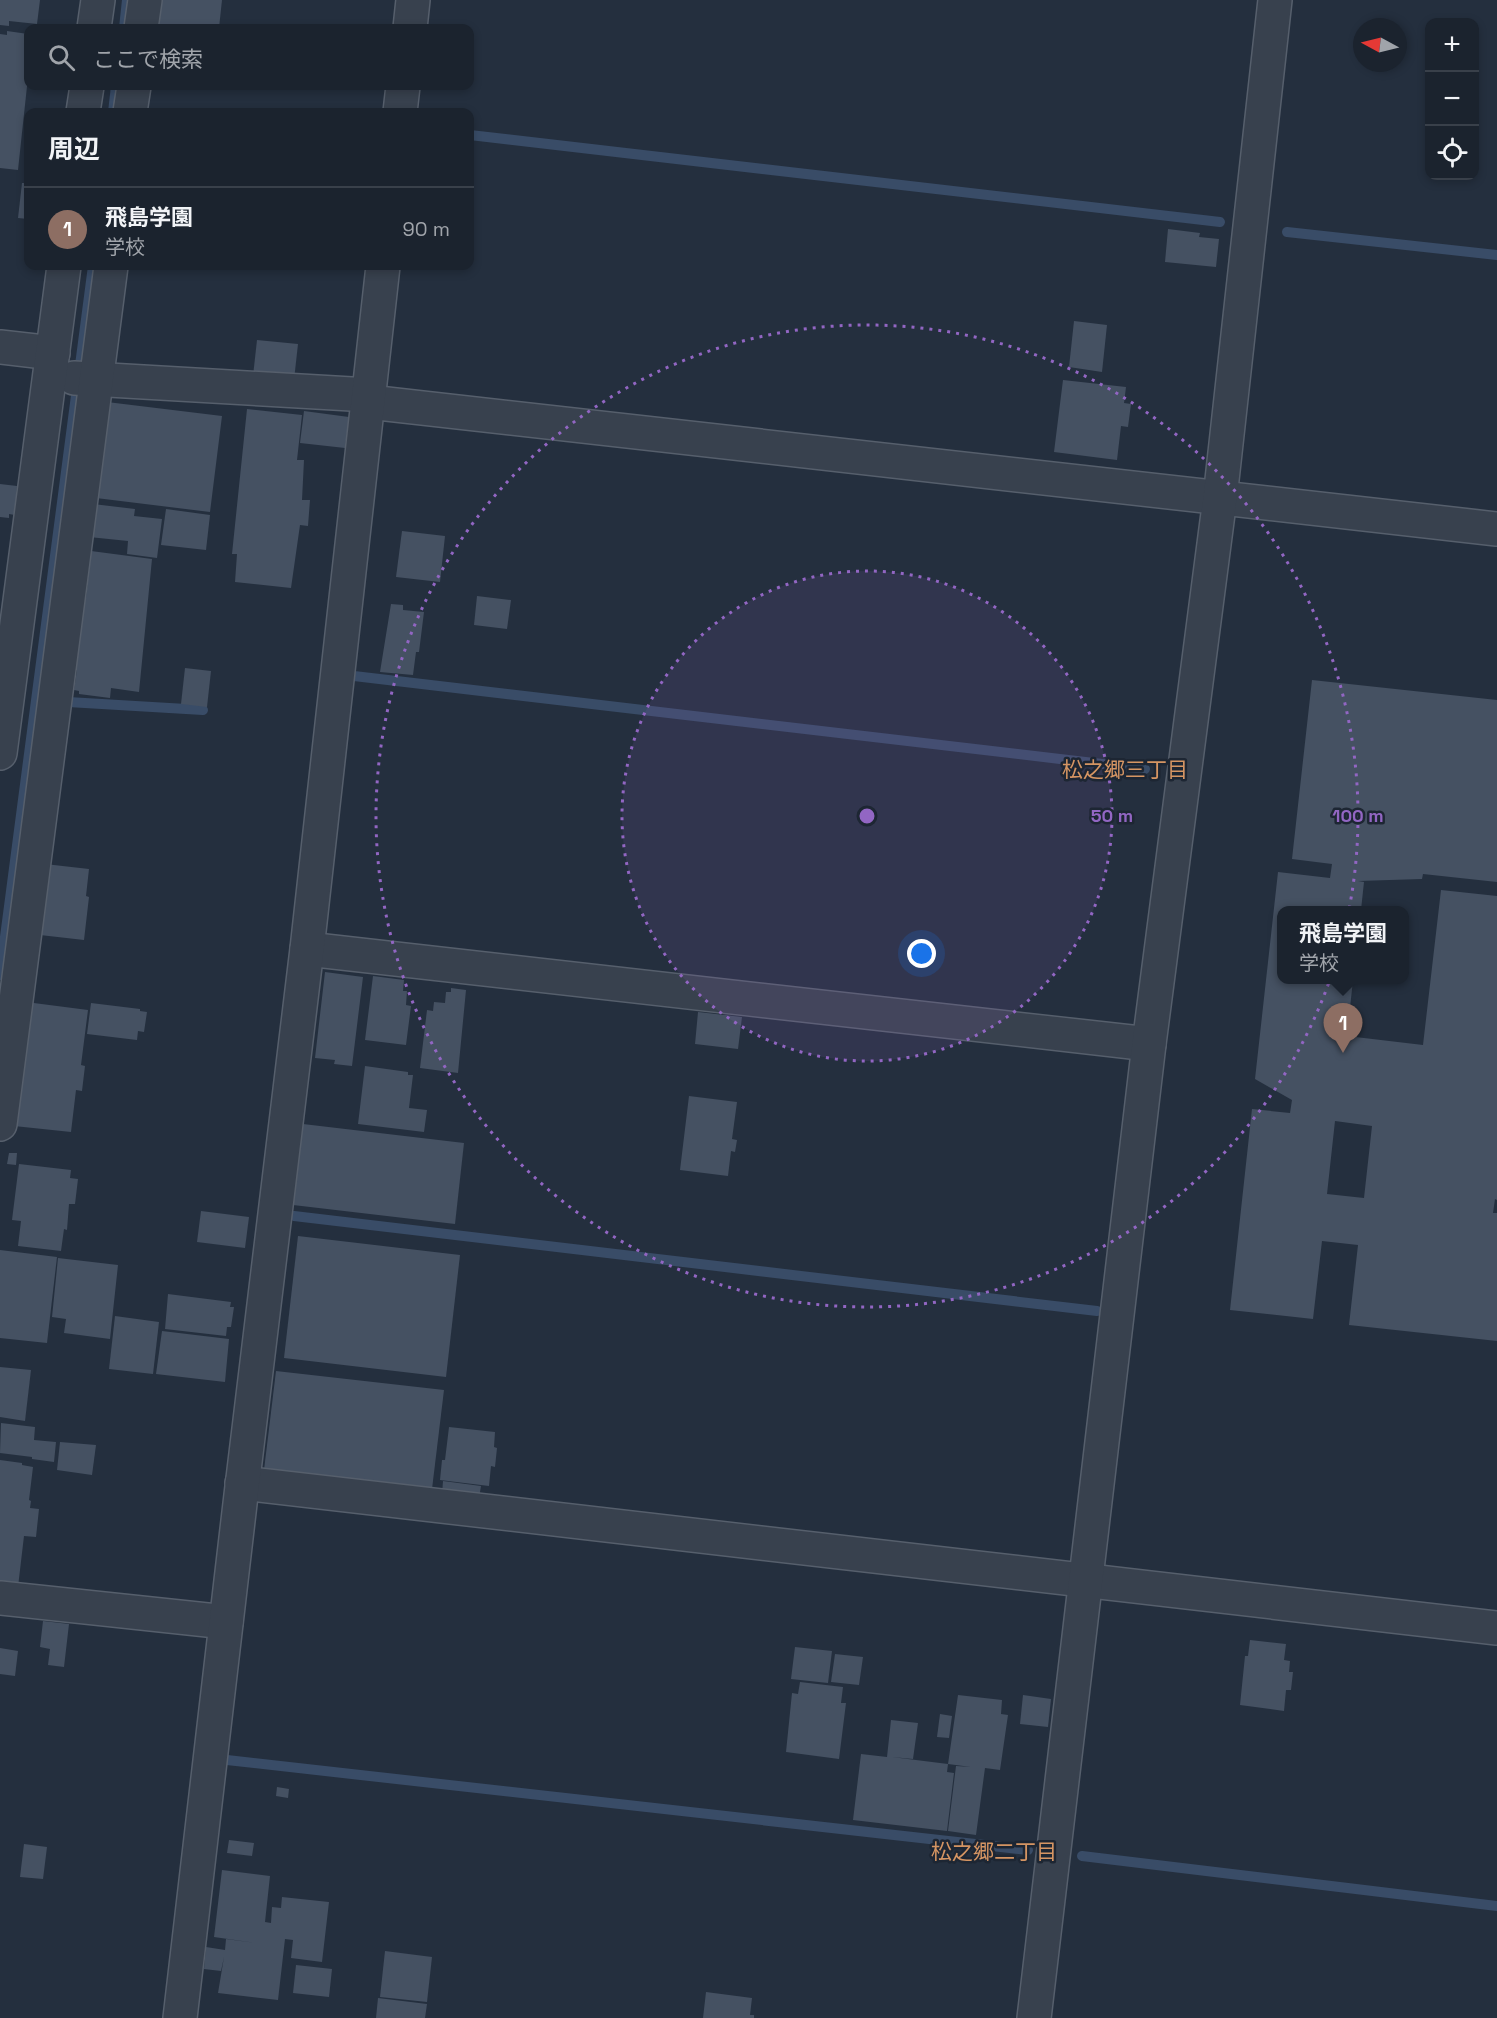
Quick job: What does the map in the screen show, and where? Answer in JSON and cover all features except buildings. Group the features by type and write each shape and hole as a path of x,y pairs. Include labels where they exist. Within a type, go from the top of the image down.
{"street":[{"path":"95,24 98,0"},
{"path":"142,24 145,0"},
{"path":"410,24 413,0"},
{"path":"1034,2018 1149,1044 1220,498 1275,0"},
{"path":"84,108 86,90"},
{"path":"131,108 133,90"},
{"path":"400,108 403,90"},
{"path":"0,1124 70,373 64,270"},
{"path":"0,753 70,373 109,270"},
{"path":"180,2018 307,949 383,270"},
{"path":"0,347 70,373 369,398 1497,529"},
{"path":"307,949 1149,1044"},
{"path":"242,1483 1497,1628"},
{"path":"0,1598 226,1622"}],"waterway":[{"path":"124,24 127,0"},
{"path":"113,108 116,90"},
{"path":"474,135 1220,222"},
{"path":"1287,232 1497,255"},
{"path":"0,975 92,270"},
{"path":"354,676 1145,769"},
{"path":"68,702 203,710"},
{"path":"294,1216 1097,1311"},
{"path":"227,1760 1028,1850"},
{"path":"1082,1856 1497,1906"}],"place":[{"name":"飛島学園","path":"1343,1053"}],"district":[{"name":"松之郷三丁目","path":"1125,770"},
{"name":"松之郷二丁目","path":"994,1852"}]}
